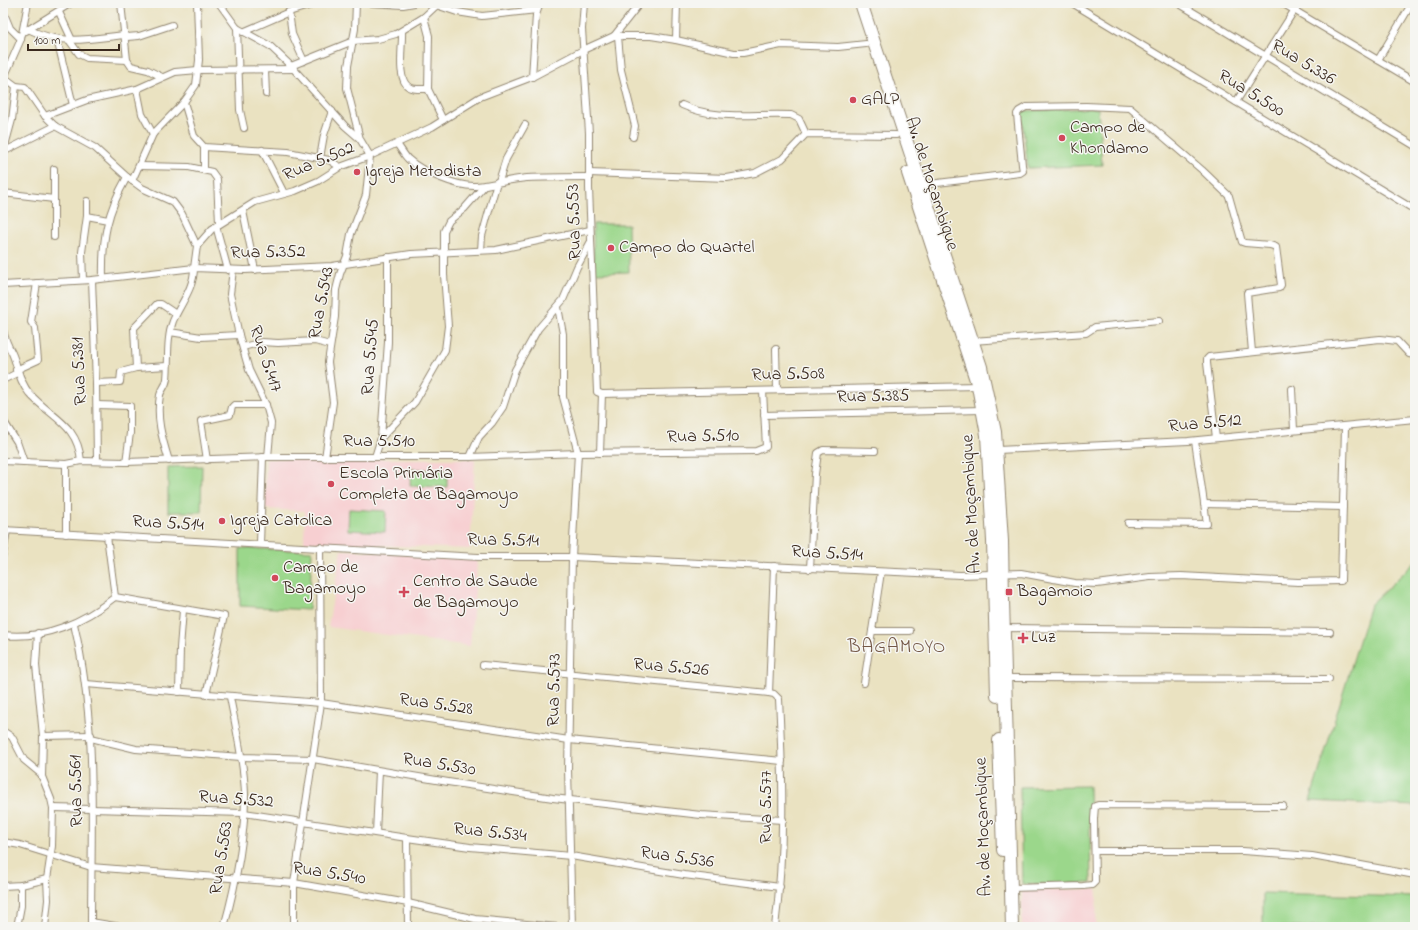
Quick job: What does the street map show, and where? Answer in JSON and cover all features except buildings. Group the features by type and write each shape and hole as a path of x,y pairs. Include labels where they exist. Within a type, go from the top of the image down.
{"highway":[{"name":"Av. de Moçambique","path":"853,3 978,386 989,451 999,540"},
{"name":"Av. de Moçambique","path":"861,3 985,381 998,450 998,572 1004,927"},
{"name":"Av. de Moçambique","path":"998,572 1004,628 1012,927"}],"street":[{"path":"28,3 24,34 4,79 16,86 25,87 45,116 55,126 95,148 129,179 173,202 182,214 197,246 189,291 176,314 170,332 165,388 161,392 158,420 169,461"},
{"path":"24,34 72,3"},
{"path":"121,3 127,60 131,66 148,70 162,77"},
{"path":"103,278 104,240 112,207 129,179 140,166 154,134 184,102 196,85 198,70 197,3"},
{"path":"219,3 240,30 270,46 293,68 360,139 370,156"},
{"path":"240,30 318,3"},
{"path":"356,3 354,41 348,66 347,88 360,139"},
{"path":"371,3 403,5 414,3"},
{"path":"430,3 438,4 457,12 486,16 537,10"},
{"path":"532,77 537,10 540,3"},
{"name":"Rua 5.553","path":"584,3 583,50 588,119 590,243 596,389 600,393 600,452"},
{"name":"Rua 5.502","path":"197,246 218,225 243,211 260,199 296,191 318,181 340,167 397,144 443,120 480,97 532,77 583,50 616,36 640,3"},
{"path":"676,40 677,3"},
{"name":"Rua 5.500","path":"1072,3 1415,210"},
{"name":"Rua 5.336","path":"1178,3 1264,57 1415,146"},
{"path":"1282,3 1415,82"},
{"path":"1236,102 1299,3"},
{"path":"1378,60 1412,3"},
{"path":"45,116 73,105 137,89 175,72 198,70 265,70 293,68 304,61 354,41 390,36 402,31 424,17 438,4"},
{"path":"3,11 10,28 24,34 57,39 70,40 124,35 127,37 139,36 172,25"},
{"path":"58,12 70,40 79,54 87,58 127,60"},
{"path":"289,12 292,34 304,61"},
{"path":"424,17 429,36 428,89 443,120"},
{"path":"240,30 240,110 244,128"},
{"path":"402,31 401,72 405,84 411,88 428,89"},
{"path":"633,137 635,126 625,90 616,36 651,36 676,40 723,52 734,53 743,53 781,45 832,47 866,44"},
{"path":"57,39 73,105"},
{"path":"3,65 10,66"},
{"path":"265,70 266,94"},
{"path":"3,152 12,120 16,86"},
{"path":"137,89 142,114 154,134"},
{"path":"184,102 194,136 204,147 204,169"},
{"path":"682,106 692,110 712,114 791,115 799,119 806,134"},
{"path":"921,186 1020,173 1023,171 1017,114 1026,107 1086,106 1130,108 1202,170 1229,196 1242,242 1276,247 1281,285 1279,288 1247,292 1252,352"},
{"path":"320,158 324,135 332,110"},
{"path":"481,250 482,236 506,159 525,125"},
{"path":"3,152 55,126"},
{"path":"397,144 408,159 437,176 462,185 485,185 527,178 589,175 727,178 755,173 782,159 806,134 896,135"},
{"path":"204,147 281,151 329,160 340,167"},
{"path":"262,150 284,193"},
{"name":"Rua 5.543","path":"325,458 333,402 328,368 335,317 336,290 351,234 366,195 370,156"},
{"path":"140,166 204,169 212,172 217,178 218,225 230,270"},
{"path":"54,169 54,237"},
{"path":"381,438 415,402 447,346 448,326 440,252 444,231 449,221 464,209 485,185"},
{"path":"3,193 54,199"},
{"path":"82,280 82,252 87,216 87,201"},
{"path":"243,211 255,270"},
{"path":"87,216 108,220"},
{"name":"Rua 5.352","path":"194,268 255,270 344,264 388,257 440,252 496,250 590,230"},
{"path":"470,457 478,436 492,423 503,407 515,370 534,336 558,307 566,294 577,267 590,243"},
{"name":"Rua 5.545","path":"376,457 381,438 388,327 388,257"},
{"path":"3,285 92,280 194,268"},
{"name":"Rua 5.417","path":"230,270 230,294 239,335 249,370 266,406 272,429 266,457 260,544"},
{"name":"Rua 5.381","path":"92,280 97,461"},
{"path":"3,380 38,360 34,328 31,322 38,283"},
{"path":"136,368 134,341 135,326 157,304 161,304 176,314"},
{"name":"Rua 5.573","path":"558,307 563,334 563,397 578,453 572,557 568,769 572,927"},
{"path":"972,341 1086,333 1095,327 1159,321"},
{"path":"3,330 17,371 30,394 71,430 80,449 81,461"},
{"path":"170,332 201,336 239,335"},
{"path":"1216,438 1206,358 1380,339 1397,341 1409,354 1415,355"},
{"path":"243,347 262,342 278,343 315,341 330,345"},
{"path":"776,349 777,390"},
{"path":"96,384 120,382 121,372 136,368 167,366"},
{"name":"Rua 5.508","path":"600,393 978,386"},
{"path":"763,390 764,415"},
{"path":"1292,390 1294,430"},
{"path":"96,405 130,406 130,433 126,462"},
{"path":"207,460 201,421 230,415 234,405 266,406"},
{"name":"Rua 5.385","path":"764,415 982,410"},
{"name":"Rua 5.510","path":"3,461 66,464 81,461 126,462 266,457 470,457 600,452 756,451 766,447 764,415"},
{"name":"Rua 5.512","path":"998,450 1195,440 1294,430 1345,427 1415,419"},
{"path":"3,420 17,442 24,462"},
{"path":"1204,504 1343,507 1345,427"},
{"path":"1128,523 1207,524 1195,440"},
{"path":"810,569 815,474 818,452 822,450 875,451"},
{"path":"66,464 66,534"},
{"name":"Rua 5.514","path":"5,530 478,557 572,557 960,575 998,572 1031,574 1075,584 1096,584 1150,577 1181,576 1298,582 1341,581 1343,507"},
{"path":"3,554 5,530"},
{"path":"107,536 114,597"},
{"path":"294,927 294,883 322,704 320,547"},
{"path":"768,693 774,566"},
{"path":"864,683 881,572"},
{"path":"3,635 20,636 74,624 96,612 114,597 224,616 206,695"},
{"path":"179,692 180,648 184,610"},
{"name":"Rua 5.561","path":"74,624 86,684 91,736 93,867 91,924"},
{"path":"1004,628 1330,632"},
{"path":"872,632 910,631"},
{"path":"38,633 36,665 43,736 42,777 53,808 47,879 48,900 45,927"},
{"name":"Rua 5.526","path":"483,665 768,693"},
{"path":"1005,678 1329,680"},
{"name":"Rua 5.528","path":"86,684 322,704 569,740 782,760"},
{"name":"Rua 5.577","path":"768,693 774,694 779,699 782,760 783,820 780,887 775,927"},
{"name":"Rua 5.563","path":"224,927 237,877 244,813 244,788 230,697"},
{"path":"3,731 12,737 24,760 42,777"},
{"name":"Rua 5.530","path":"43,736 91,736 136,749 240,757 313,759 379,771 569,799 701,815 783,820"},
{"path":"376,833 379,771"},
{"path":"1011,888 1092,885 1096,882 1094,819 1095,806 1098,805 1283,806"},
{"name":"Rua 5.532","path":"53,808 244,813 376,833"},
{"name":"Rua 5.534","path":"376,833 470,847 571,856"},
{"path":"406,838 408,927"},
{"name":"Rua 5.540","path":"3,842 20,845 93,867 237,877 294,883 408,902 475,919 558,927"},
{"path":"1095,851 1243,851 1312,856 1415,874"},
{"name":"Rua 5.536","path":"571,856 669,873 780,887"},
{"path":"3,886 47,879"},
{"path":"17,927 21,884"},
{"path":"91,924 121,927"}],"shaded area":[{"path":"266,459 475,459 470,549 304,542 305,511 265,509"},
{"name":"Centro de Saude de Bagamoyo","path":"341,550 478,557 470,646 328,627"},
{"path":"1097,889 1096,927 1022,927 1022,890"}],"green space":[{"name":"Campo de Khondamo","path":"1098,108 1102,165 1028,168 1021,111"},
{"name":"Campo do Quartel","path":"593,224 628,224 629,272 594,273"},
{"path":"202,466 201,512 168,512 168,467"},
{"path":"411,469 447,470 447,487 410,486"},
{"path":"349,509 386,511 385,532 348,530"},
{"name":"Campo de Bagamoyo","path":"240,548 312,551 309,610 240,606"},
{"path":"1415,562 1415,806 1310,801 1370,605"},
{"path":"1089,786 1091,883 1022,884 1020,787"},
{"path":"1263,893 1415,897 1415,927 1263,927"}],"place":[{"name":"GALP","path":"853,100"},
{"name":"Campo de Khondamo","path":"1062,138"},
{"name":"Igreja Metodista","path":"357,172"},
{"name":"Campo do Quartel","path":"611,248"},
{"name":"Escola Primária Completa de Bagamoyo","path":"331,484"},
{"name":"Igreja Catolica","path":"222,521"},
{"name":"Campo de Bagamoyo","path":"275,578"},
{"name":"Centro de Saude de Bagamoyo","path":"404,592"},
{"name":"Bagamoio","path":"1009,592"},
{"name":"Luz","path":"1023,638"}],"district":[{"name":"BAGAMOYO","path":"897,647"}]}
